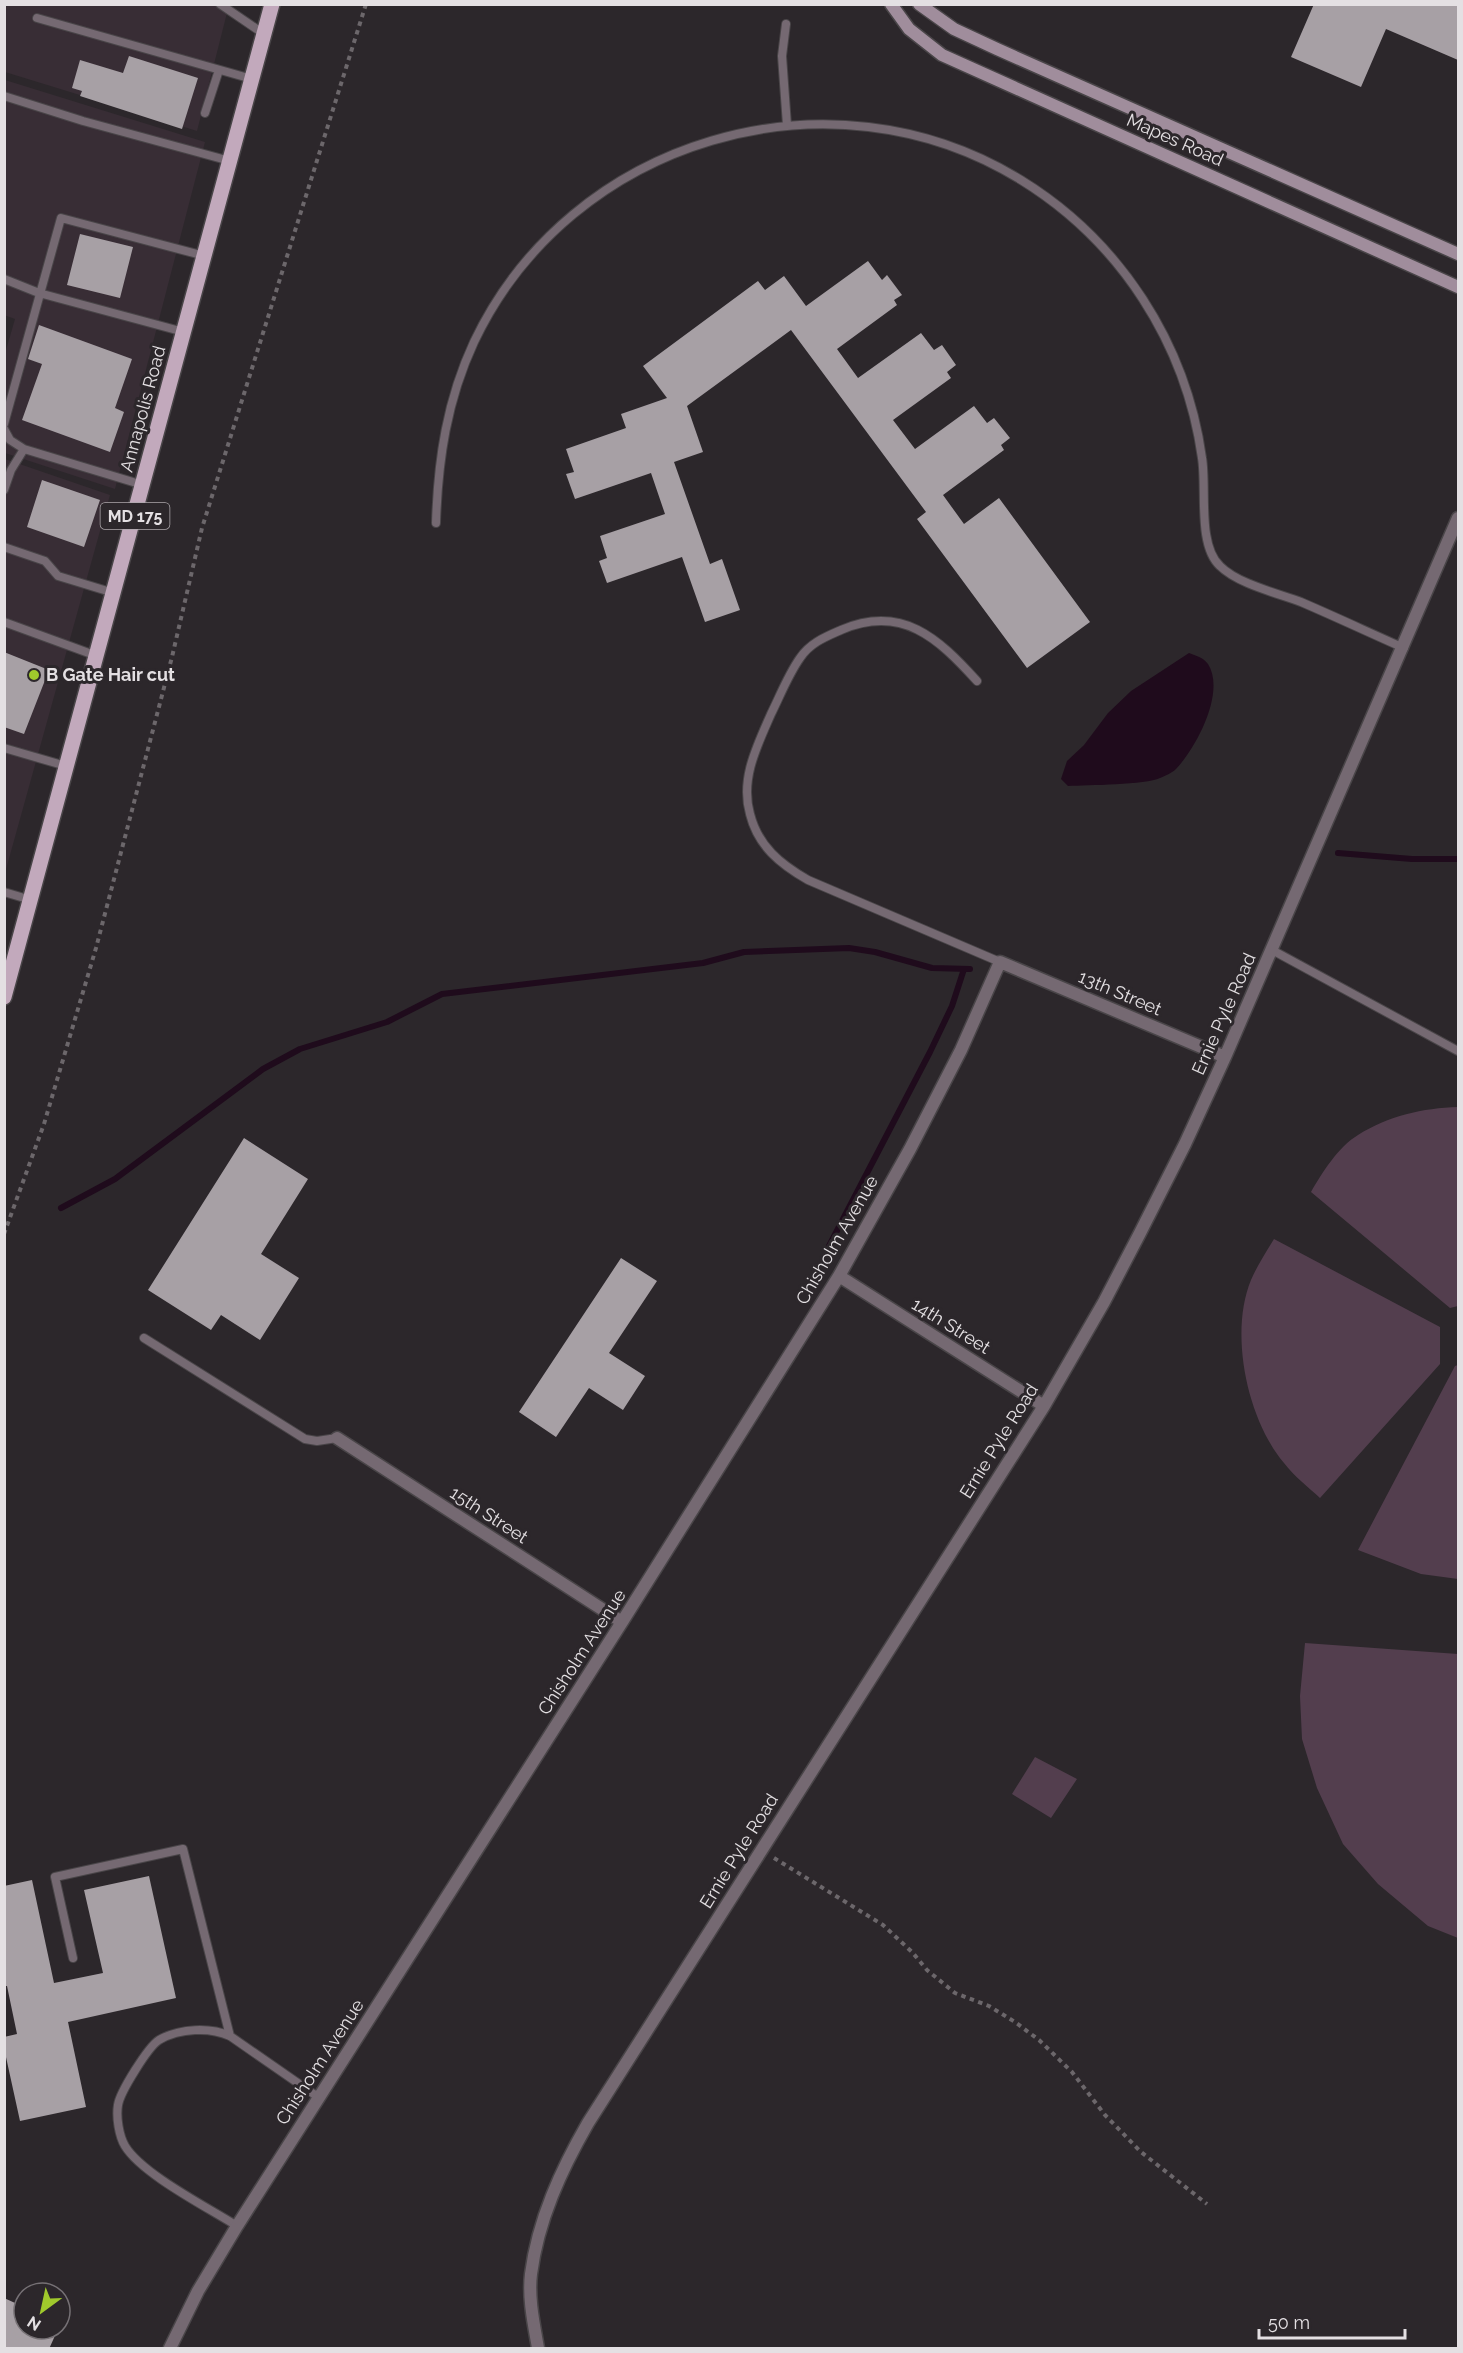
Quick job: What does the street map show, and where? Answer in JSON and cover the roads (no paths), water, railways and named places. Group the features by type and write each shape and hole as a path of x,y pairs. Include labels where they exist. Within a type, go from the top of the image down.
{"main road":[{"name":"Annapolis Road","path":"4,997 9,966 31,900 272,4"}],"street":[{"name":"Mapes Road","path":"891,4 909,29 942,55 1458,287"},
{"name":"Mapes Road","path":"919,4 954,30 1458,254"},
{"name":"Ernie Pyle Road","path":"538,2349 530,2276 550,2200 567,2160 594,2113 1044,1406 1104,1302 1185,1144 1225,1057 1404,648 1458,518"},
{"name":"13th Street","path":"1000,962 1225,1057"},
{"name":"Chisholm Avenue","path":"170,2349 198,2291 237,2226 622,1622 839,1276 936,1100 1000,962"},
{"name":"14th Street","path":"839,1276 1044,1406"},
{"name":"15th Street","path":"337,1438 622,1622"}],"lane":[{"path":"220,4 264,34"},
{"path":"37,18 252,79"},
{"path":"786,24 782,56 787,125"},
{"path":"205,113 219,70"},
{"path":"4,96 83,121 230,161"},
{"path":"436,523 437,477 442,441 463,367 491,311 532,254 582,207 636,171 678,152 736,133 787,125 858,126 920,137 961,150 996,166 1023,181 1063,210 1088,232 1123,270 1152,312 1181,372 1199,435 1204,472 1206,545 1219,565 1250,583 1404,648"},
{"path":"4,424 61,218 204,255"},
{"path":"4,279 39,292 184,332"},
{"path":"4,429 10,440 24,449 143,485"},
{"path":"4,490 11,470 24,449"},
{"path":"4,547 45,561 58,576 114,593"},
{"path":"977,681 940,642 914,628 889,621 860,622 831,635 813,644 800,657 756,747 749,770 746,793 750,814 758,835 783,865 808,880 1000,962"},
{"path":"4,622 97,656"},
{"path":"4,748 67,766"},
{"path":"4,892 31,900"},
{"path":"1272,950 1458,1051"},
{"path":"144,1338 305,1439 317,1441 337,1438"},
{"path":"73,1958 56,1877 183,1849 230,2036"},
{"path":"237,2226 144,2168 124,2144 117,2106 150,2048 158,2041 202,2028 217,2030 230,2036 318,2097"}],"waterway":[{"path":"1338,853 1412,859 1458,859"},
{"path":"61,1208 115,1179 263,1069 300,1049 387,1022 442,994 703,963 744,952 849,948 875,952 932,968 970,969"},
{"path":"829,1246 930,1052 952,1006 964,969"}],"place":[{"name":"B Gate Hair cut","path":"34,675"}]}
